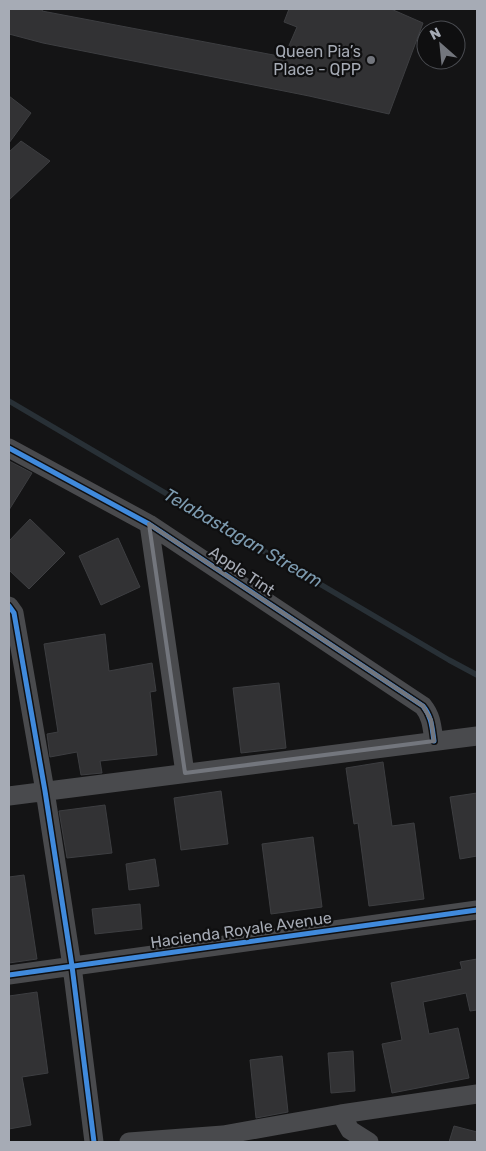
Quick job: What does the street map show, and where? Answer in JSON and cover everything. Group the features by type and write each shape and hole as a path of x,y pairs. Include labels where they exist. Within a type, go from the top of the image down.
{"street":[{"name":"Apple Tint","path":"9,448 149,524 423,706 431,720 434,741"},
{"path":"149,524 185,773"},
{"path":"9,606 14,613 45,791 72,966 94,1142"},
{"path":"9,796 477,736"},
{"name":"Hacienda Royale Avenue","path":"9,975 477,910"},
{"path":"129,1142 223,1139 341,1114 477,1094"},
{"path":"341,1114 350,1130 369,1142"}],"highlighted area":[{"path":"149,524 423,706 431,720 434,741 185,773"}],"building":[{"path":"9,9 43,9 42,11 284,57 297,27 284,22 289,9 391,9 416,20 416,42 389,114 309,96 43,43 9,34"},
{"path":"9,96 31,113 9,143"},
{"path":"21,141 50,161 9,200 9,152"},
{"path":"9,461 32,473 9,510"},
{"path":"30,519 65,553 29,589 9,570 9,541"},
{"path":"118,538 140,587 101,605 79,556"},
{"path":"105,634 109,671 152,663 156,691 150,692 157,755 100,761 102,773 81,775 77,752 50,757 47,734 58,732 44,644"},
{"path":"279,683 286,748 241,753 233,688"},
{"path":"383,762 392,826 414,823 424,899 369,906 358,823 354,824 346,768"},
{"path":"221,791 228,844 181,850 174,798"},
{"path":"477,793 477,856 460,859 450,797"},
{"path":"105,805 112,853 67,858 59,811"},
{"path":"313,837 322,907 271,914 262,844"},
{"path":"155,859 159,886 129,890 126,864"},
{"path":"24,875 37,959 9,963 9,877"},
{"path":"140,904 142,929 95,934 92,909"},
{"path":"477,959 477,1010 470,1011 466,993 423,1002 429,1034 458,1028 469,1078 392,1093 382,1044 402,1040 391,983 462,969 460,962"},
{"path":"37,992 48,1073 22,1077 31,1125 9,1129 9,996"},
{"path":"353,1051 355,1091 331,1093 328,1053"},
{"path":"282,1056 288,1112 256,1118 250,1060"},
{"path":"454,1126 477,1132 477,1142 449,1142"}],"waterway":[{"name":"Telabastagan Stream","path":"9,401 477,675"}],"cycle path":[{"path":"9,448 149,524 423,706 430,718 434,741"},
{"path":"9,606 14,613 45,791 72,966 94,1142"},
{"path":"9,975 477,910"}],"place":[{"name":"Queen Pia’s Place - QPP","path":"371,60"}]}
